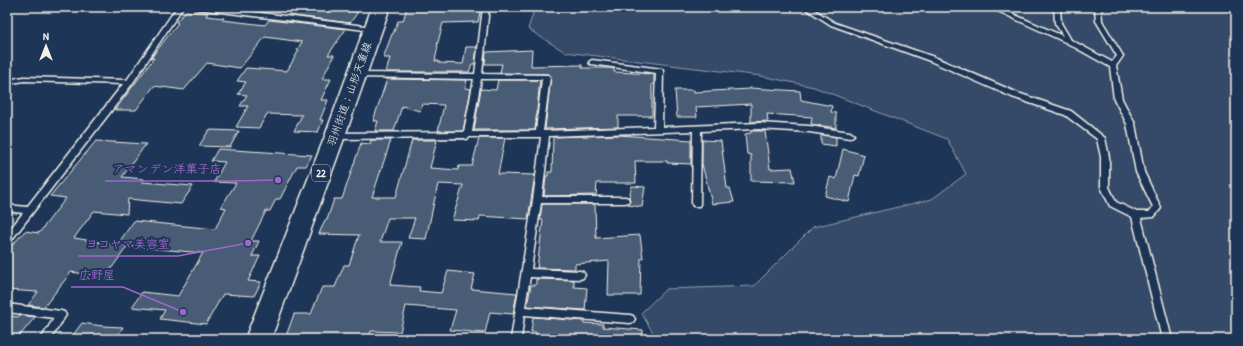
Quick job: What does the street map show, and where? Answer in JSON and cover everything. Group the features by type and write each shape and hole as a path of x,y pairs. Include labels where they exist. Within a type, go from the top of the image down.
{"main road":[{"name":"羽州街道；山形天童線","path":"258,339 335,136 381,7"}],"lane":[{"path":"7,239 128,82 180,7"},
{"path":"197,7 373,29"},
{"path":"467,136 478,76 486,7"},
{"path":"806,7 833,24 925,57 1015,95 1068,113 1100,138 1105,157 1105,187 1113,204 1136,215 1151,215 1157,208 1140,172 1130,124 1118,99 1114,66 1120,56 1098,21 1098,7"},
{"path":"992,7 1069,41 1114,66"},
{"path":"1057,7 1058,23 1069,41"},
{"path":"592,62 660,71 658,130"},
{"path":"356,75 546,77 537,200 516,339"},
{"path":"7,82 24,79 128,82"},
{"path":"335,136 467,136 759,126 809,129 850,135"},
{"path":"696,204 697,128"},
{"path":"537,200 624,200"},
{"path":"7,208 29,210"},
{"path":"1136,215 1167,339"},
{"path":"526,273 580,275"},
{"path":"7,308 61,315 46,339"},
{"path":"521,311 630,319"}],"shaded area":[{"path":"535,7 1057,7 1073,11 1071,7 1236,7 1236,339 657,339 641,313 666,289 754,286 813,227 932,199 966,174 947,139 814,87 761,76 565,52 528,29"}],"building":[{"path":"294,7 315,7 358,12 350,23 288,15"},
{"path":"407,7 481,7 478,22 443,23 437,46 435,61 439,61 439,63 463,64 466,47 477,47 475,64 472,64 469,72 386,72 390,58 383,58 398,21 403,21"},
{"path":"186,11 208,13 206,16 224,18 222,20 265,25 269,20 346,29 328,55 334,55 322,79 331,79 321,100 328,100 320,120 323,120 318,132 294,131 302,115 267,114 259,128 236,127 248,106 240,106 247,95 238,94 246,82 237,81 246,68 287,71 302,42 265,37 240,68 207,63 184,90 154,86 136,110 115,110 154,58 151,58 178,23 176,22"},
{"path":"532,50 531,66 582,65 582,68 611,68 614,69 614,72 654,74 654,84 652,84 652,116 618,116 618,127 545,129 551,76 548,74 500,73 502,64 485,64 486,52"},
{"path":"387,79 467,80 465,88 471,89 463,131 438,131 444,105 422,104 420,111 402,106 394,131 375,131 378,121 373,121"},
{"path":"498,80 540,80 535,130 474,130 481,89 496,90"},
{"path":"750,88 800,91 801,100 832,106 831,112 836,113 836,128 811,124 812,117 767,114 768,121 751,122 751,104 696,107 697,117 677,117 675,90 694,90 694,92"},
{"path":"209,130 239,131 230,147 199,146"},
{"path":"751,131 765,131 770,169 792,168 795,182 751,181 751,155 747,154 745,134 751,133"},
{"path":"619,135 691,140 691,164 667,163 667,161 635,161 636,183 597,183 596,195 544,196 546,176 548,176 548,172 552,172 553,137"},
{"path":"821,135 836,137 836,146 821,144"},
{"path":"479,138 505,138 498,174 535,175 528,219 480,216 479,221 452,220 463,185 438,184 426,239 408,238 415,218 388,218 380,242 402,242 390,285 420,287 419,291 441,293 448,271 475,274 471,289 517,293 513,314 490,312 485,333 450,330 456,310 406,306 400,332 371,331 369,339 285,339 294,314 311,314 322,287 335,287 344,265 349,265 359,235 319,234 325,220 327,220 334,199 342,199 361,143 370,144 371,140 391,140 372,197 396,197 412,140 437,140 430,168 458,170 459,166 472,166"},
{"path":"702,140 721,141 727,188 730,188 734,202 712,204 702,164"},
{"path":"96,141 146,144 122,177 144,179 142,182 193,186 181,204 128,199 127,214 94,211 74,238 117,245 134,221 215,229 226,208 221,207 236,183 214,182 225,162 211,161 218,149 312,155 306,166 297,166 280,199 276,199 270,211 266,211 251,241 259,241 252,256 260,256 248,281 261,282 254,296 223,294 206,324 160,319 165,310 132,307 142,292 178,296 203,253 125,246 127,247 105,277 71,272 44,307 28,305 38,292 7,290 7,251 25,231 39,233 66,198 50,196"},
{"path":"843,149 864,155 859,176 855,175 849,202 825,196 830,177 836,179"},
{"path":"632,186 645,187 642,207 628,205"},
{"path":"542,204 595,204 596,238 640,235 643,258 641,258 640,295 608,295 609,261 575,264 575,269 537,268 543,220 540,220"},
{"path":"536,279 574,280 574,287 587,288 585,310 527,306 531,285 536,285"},
{"path":"20,315 35,317 17,339 7,339 7,316 18,317"},
{"path":"533,317 584,321 583,323 603,324 603,327 643,330 643,339 535,339 536,332 531,332"},
{"path":"82,323 123,327 116,339 70,339"}],"place":[{"name":"アマンデン洋菓子店","path":"278,180"},
{"name":"ヨコヤマ美容室","path":"248,243"},
{"name":"広野屋","path":"183,312"}]}
